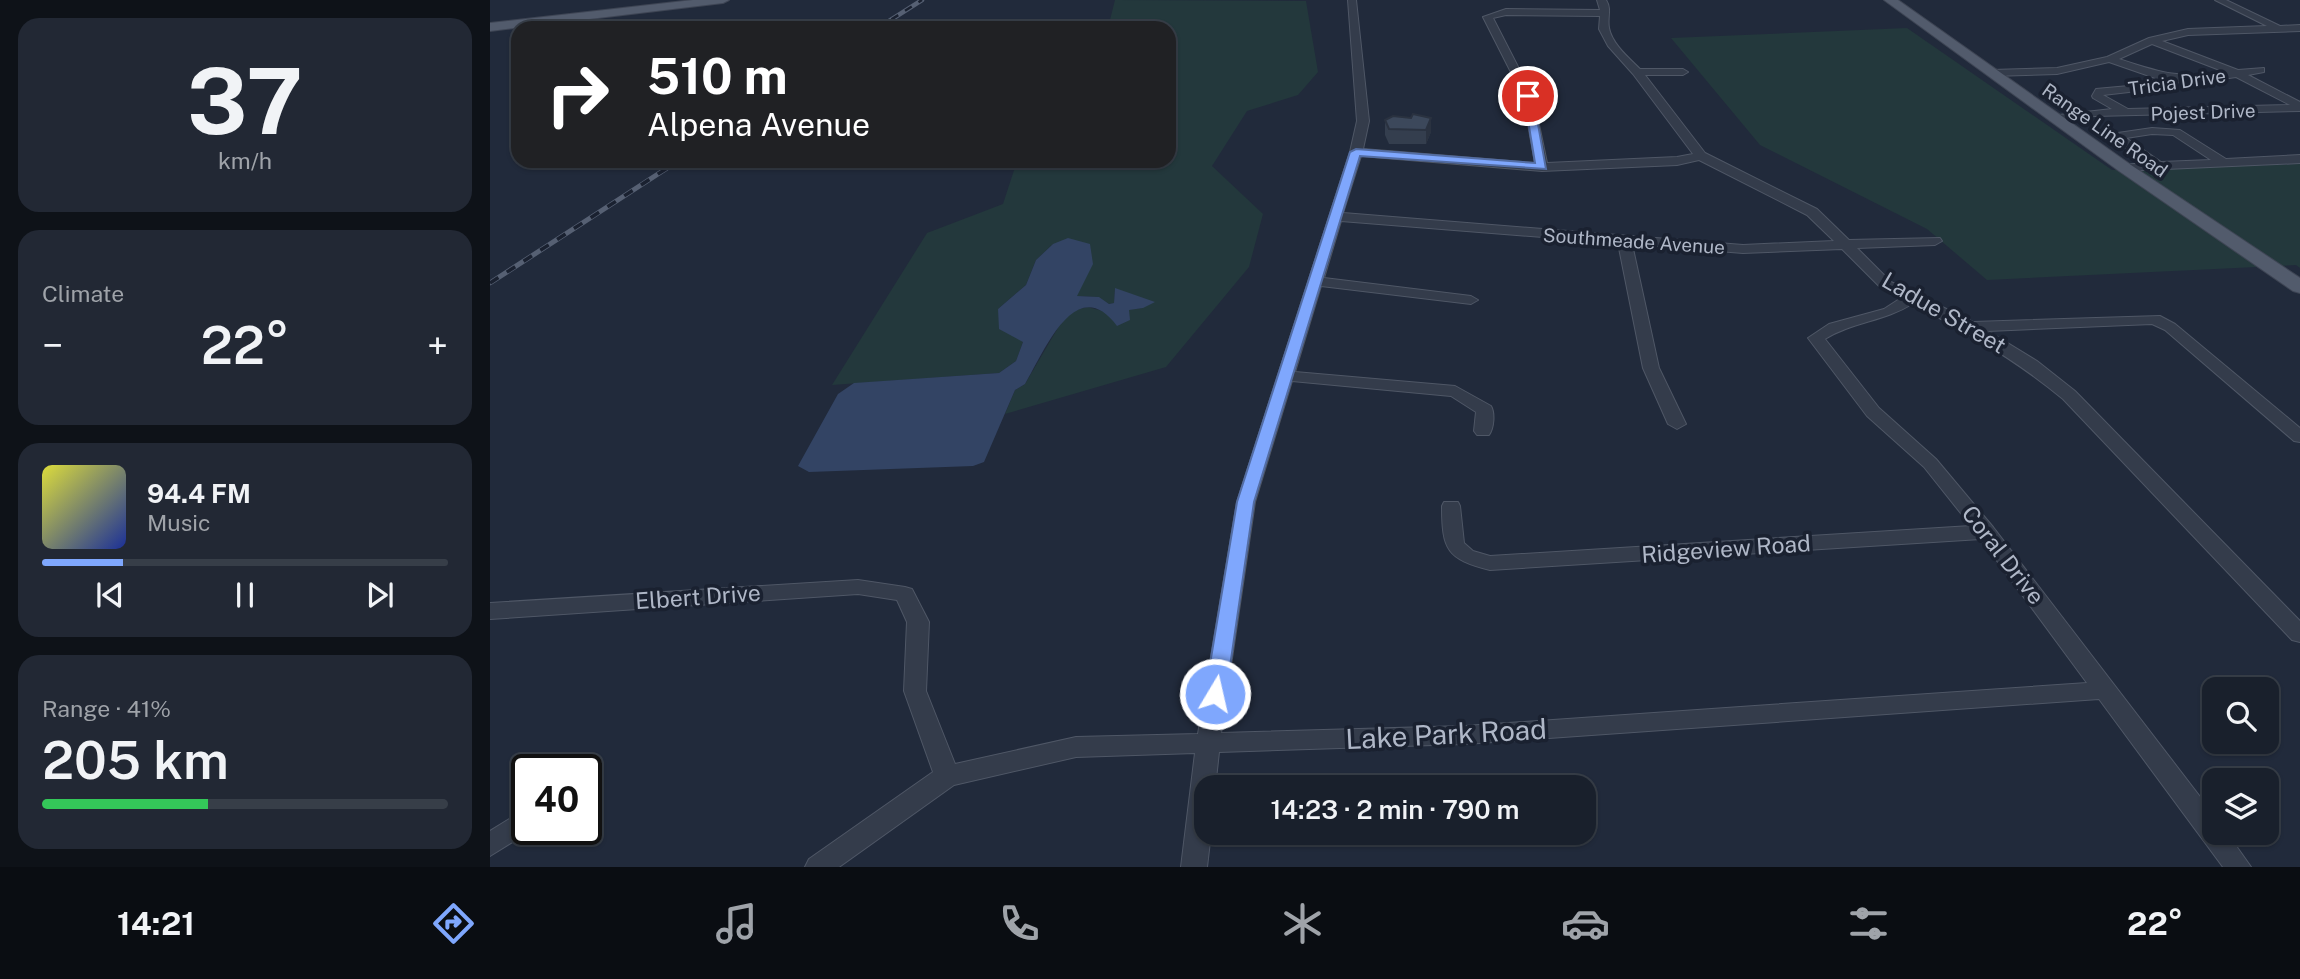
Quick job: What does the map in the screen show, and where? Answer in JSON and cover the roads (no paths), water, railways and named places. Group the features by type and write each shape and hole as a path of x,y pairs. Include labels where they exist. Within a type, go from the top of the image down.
{"main road":[{"path":"521,21 685,0"},
{"path":"527,21 723,0"},
{"name":"Range Line Road","path":"1890,0 2053,118 2300,287"},
{"path":"490,25 511,22"},
{"path":"490,25 511,23"}],"street":[{"path":"1194,867 1208,742 1246,502 1356,152 1363,121 1352,0"},
{"path":"2219,0 2300,38"},
{"path":"1542,167 1528,96 1488,17 1602,6"},
{"name":"Ladue Street","path":"1602,6 1604,29 1613,46 1637,72 1701,156 1812,212 1886,285 1971,327 2031,364 2070,396 2300,634"},
{"path":"1992,73 2057,72 2110,59 2151,40 2188,32 2300,28"},
{"path":"2151,40 2236,73 2300,107"},
{"path":"2110,59 2169,79"},
{"name":"Tricia Drive","path":"2127,113 2097,96 2100,91 2129,89 2169,79 2196,80 2260,70"},
{"path":"1637,72 1683,72"},
{"name":"Pojest Drive","path":"2053,118 2300,107"},
{"path":"2160,167 2115,136 2152,131 2176,132 2224,163"},
{"path":"1356,152 1542,167 1677,162 1701,156"},
{"path":"2125,168 2300,159"},
{"name":"Southmeade Avenue","path":"1335,216 1743,249 1934,241"},
{"path":"1624,241 1651,369 1677,424"},
{"path":"1315,281 1471,300"},
{"name":"Coral Drive","path":"1911,298 1889,312 1834,327 1816,338 1874,412 1930,463 1986,532 2238,867"},
{"path":"1971,327 2155,319 2170,327 2300,437"},
{"path":"1287,376 1455,391 1485,410 1483,431"},
{"name":"Ridgeview Road","path":"1451,506 1452,542 1465,558 1490,564 1986,532"},
{"name":"Elbert Drive","path":"490,611 858,587 905,594 918,622 915,691 947,776"},
{"name":"Lake Park Road","path":"818,867 947,776 1076,747 1465,735 2106,690"},
{"path":"490,845 511,830"}],"water":[{"path":"1068,238 1090,244 1093,264 1077,296 1099,297 1109,304 1114,303 1115,288 1155,302 1143,308 1129,310 1130,320 1117,326 1102,311 1088,307 1075,312 1063,322 1025,384 1015,390 984,462 973,466 809,472 798,466 838,394 854,383 999,373 1016,361 1023,342 999,329 998,309 1026,285 1036,260 1053,244"}],"railway":[{"path":"889,21 922,0"},
{"path":"490,283 667,168"}]}
